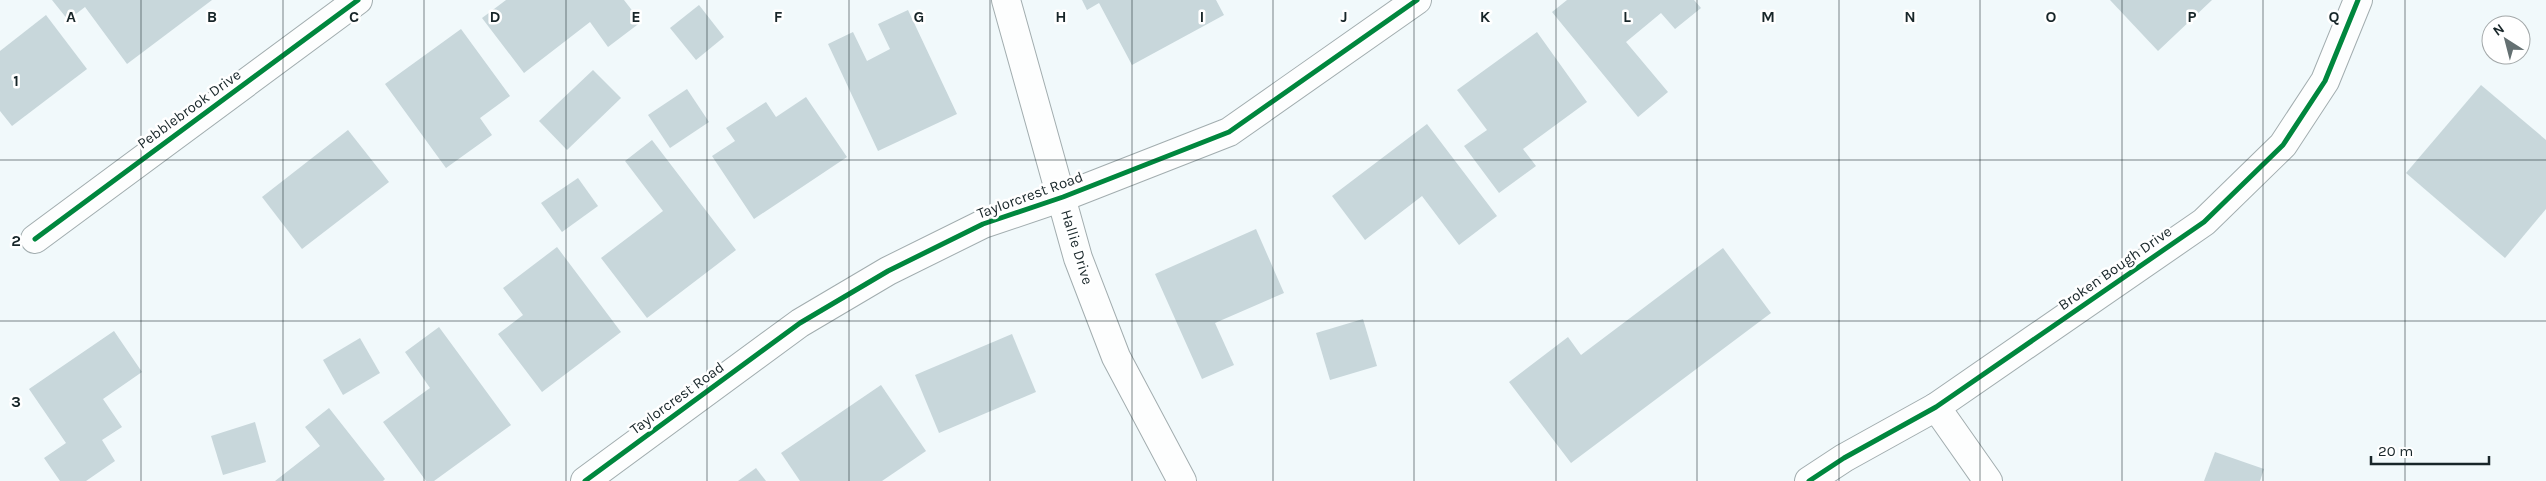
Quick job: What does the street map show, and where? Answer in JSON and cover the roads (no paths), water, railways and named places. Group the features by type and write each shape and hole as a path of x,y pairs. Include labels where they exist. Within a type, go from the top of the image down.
{"street":[{"name":"Pebblebrook Drive","path":"35,239 358,0"},
{"name":"Hallie Drive","path":"1006,0 1078,258 1116,357 1182,481"},
{"name":"Taylorcrest Road","path":"585,481 800,323 888,271 983,224 1062,197 1229,132 1417,0"},
{"name":"Broken Bough Drive","path":"1809,481 1844,458 1936,407 2121,281 2210,215 2282,145 2325,80 2358,0"},
{"path":"1936,407 1988,481"}]}
